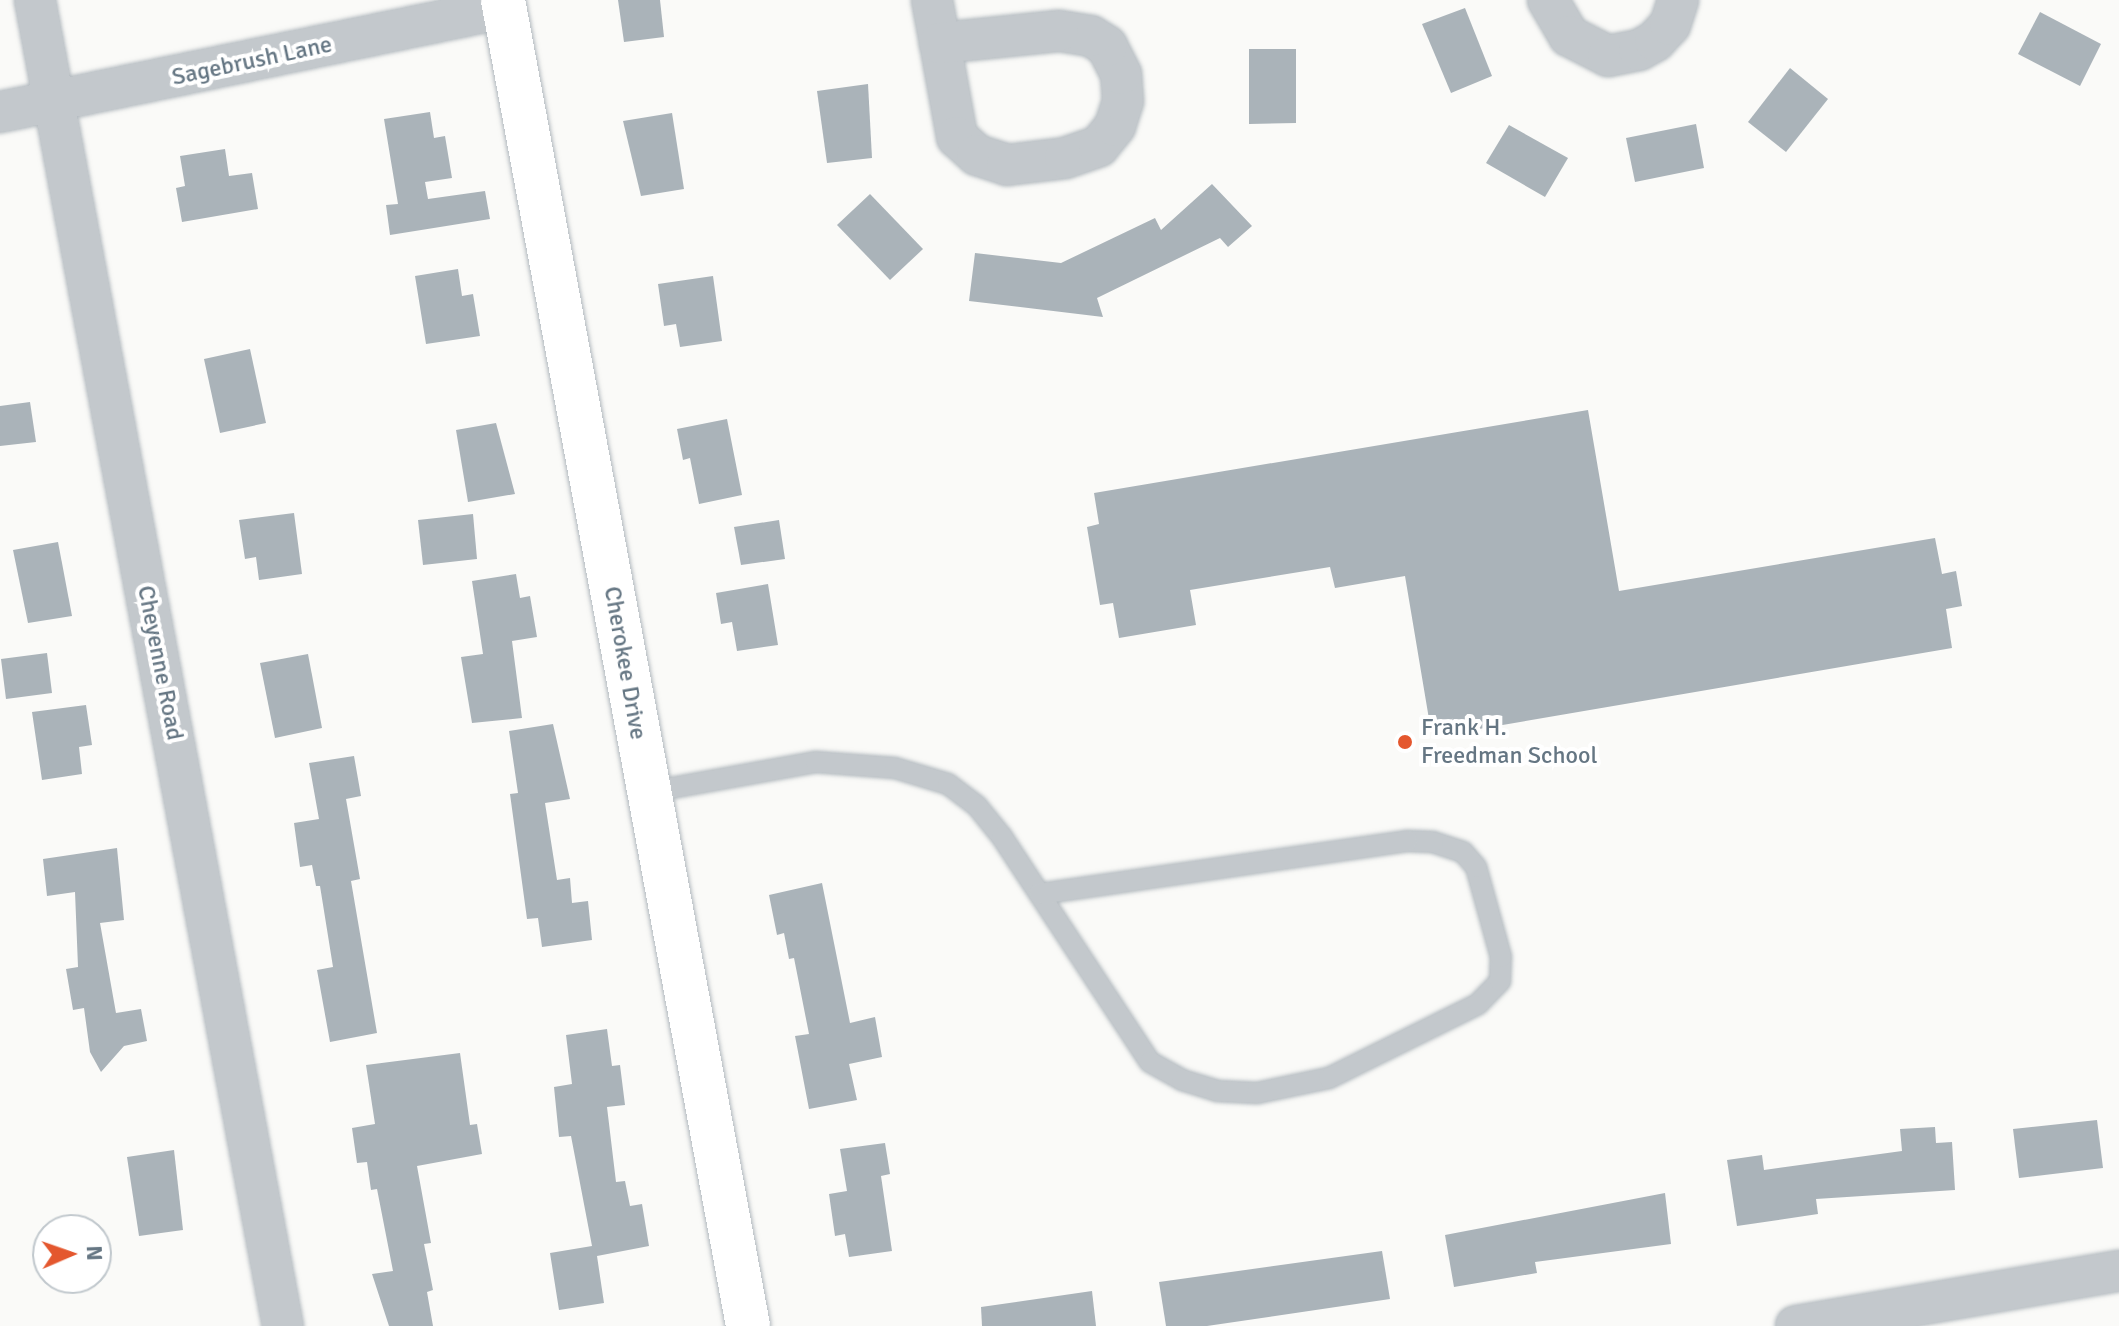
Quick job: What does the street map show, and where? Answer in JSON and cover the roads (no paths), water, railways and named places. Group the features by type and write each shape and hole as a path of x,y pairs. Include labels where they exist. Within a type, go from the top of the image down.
{"street":[{"name":"Cheyenne Road","path":"35,0 283,1326"},
{"path":"932,0 957,137 989,162 1026,164 1084,154 1099,146 1115,126 1123,101 1121,74 1107,46 1091,36 1058,31 940,43"},
{"path":"1548,0 1569,36 1608,56 1639,50 1655,41 1670,25 1678,0"},
{"name":"Sagebrush Lane","path":"0,112 503,4"},
{"name":"Cherokee Drive","path":"503,4 748,1326"},
{"path":"1796,1326 2119,1271"}],"lane":[{"path":"649,792 816,762 914,772 948,784 977,806 1040,894 1150,1062 1182,1080 1217,1091 1257,1093 1329,1078 1478,1004 1500,981 1501,957 1476,867 1463,852 1433,842 1407,841 1040,894"}],"place":[{"name":"Frank H. Freedman School","path":"1405,742"}]}
